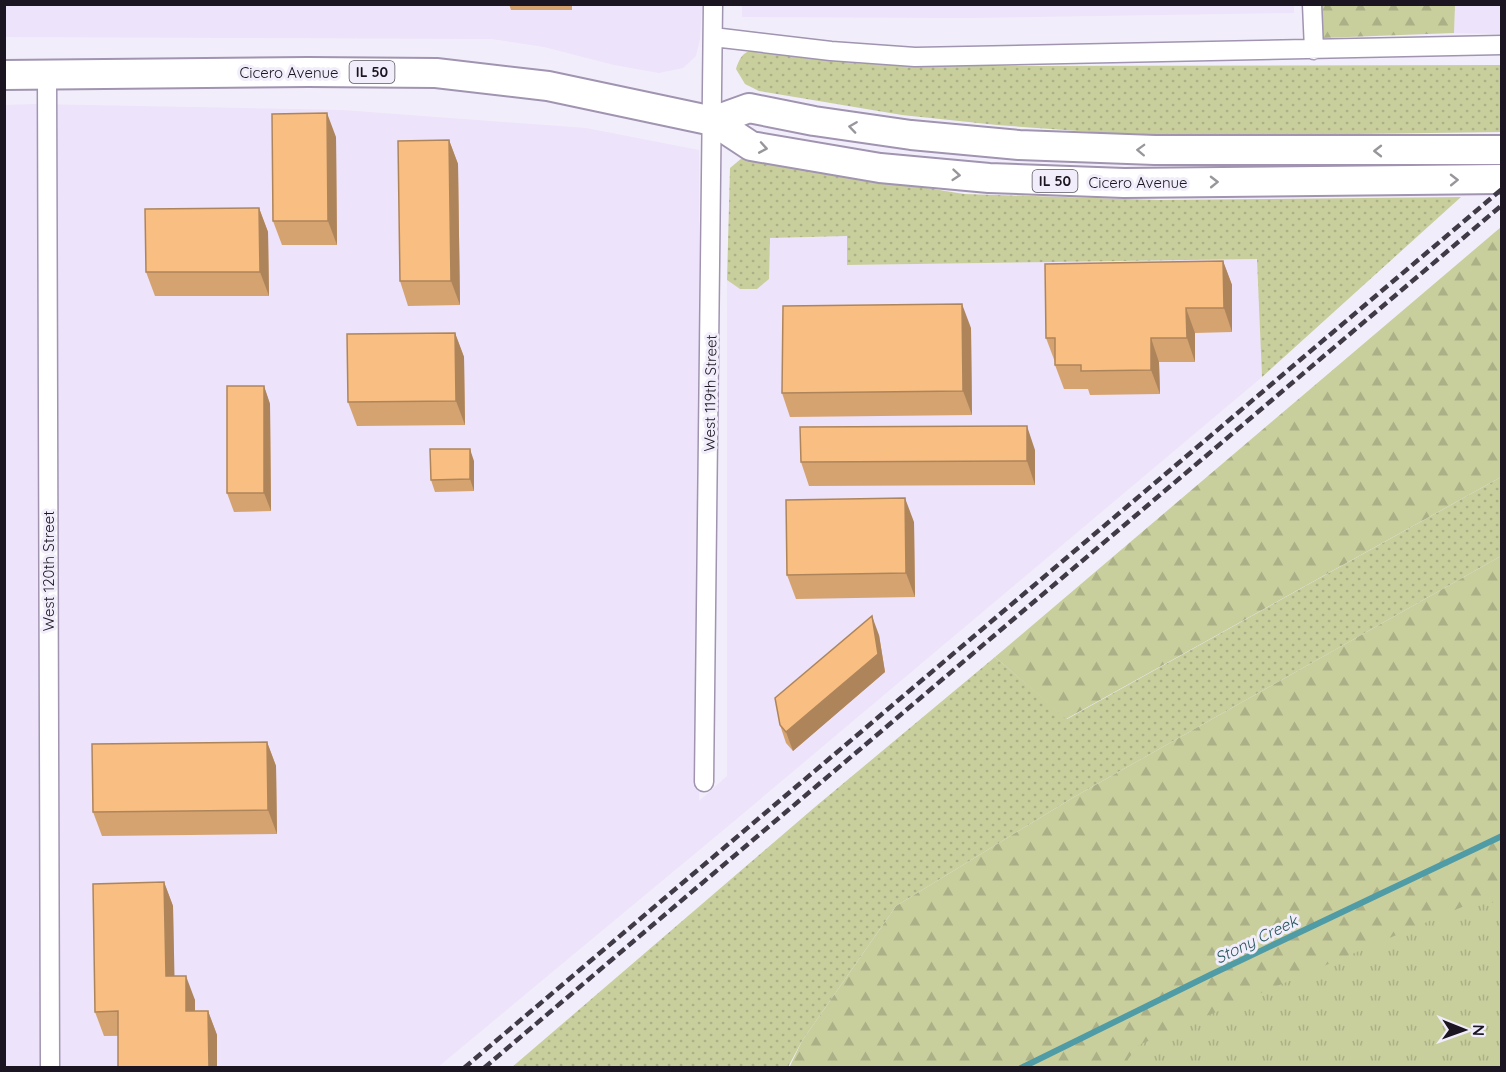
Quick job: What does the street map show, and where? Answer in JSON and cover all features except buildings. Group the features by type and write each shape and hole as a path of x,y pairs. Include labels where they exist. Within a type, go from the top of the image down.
{"main road":[{"name":"Cicero Avenue","path":"4,75 436,73 548,86 712,121 751,146 880,168 978,177 1124,183 1502,179"},
{"path":"712,121 749,108 814,121 911,135 1019,145 1155,150 1502,150"}],"street":[{"name":"West 119th Street","path":"704,782 713,4"},
{"path":"1312,4 1314,50"},
{"path":"713,37 831,51 915,57 1502,45"},
{"name":"West 120th Street","path":"46,75 50,1068"}],"shaded area":[{"path":"5,4 702,5 700,39 696,56 683,68 659,73 614,65 544,47 491,39 5,37"},
{"path":"742,4 1294,4 1294,13 964,18 742,17"},
{"path":"1455,5 1501,5 1501,34 1454,33"},
{"path":"4,105 342,110 586,128 699,150 699,801 727,776 727,280 740,289 770,238 847,236 847,265 1258,259 1262,377 438,1067 5,1067"}],"green space":[{"path":"1321,5 1455,5 1454,33 1322,38"},
{"path":"768,49 852,63 968,66 1501,65 1501,132 1227,136 1106,133 902,115 759,91 745,84 736,69 738,62 744,54 752,50"},
{"path":"742,158 964,194 1159,200 1461,197 1262,377 1257,259 847,265 847,236 770,238 769,279 757,289 740,289 727,280 730,168"},
{"path":"1501,227 1501,477 1066,719 995,657"},
{"path":"1501,477 1501,556 1074,797 896,906 802,1041 788,1067 511,1068 815,807 995,657 1067,719"},
{"path":"1501,556 1501,1067 789,1068 802,1041 896,906 1074,797"},
{"path":"1501,902 1501,1067 1122,1067 1139,1045 1469,904"}],"waterway":[{"name":"Stony Creek","path":"1021,1068 1502,836"}],"railway":[{"path":"464,1068 1502,189"},
{"path":"484,1068 1502,205"}]}
